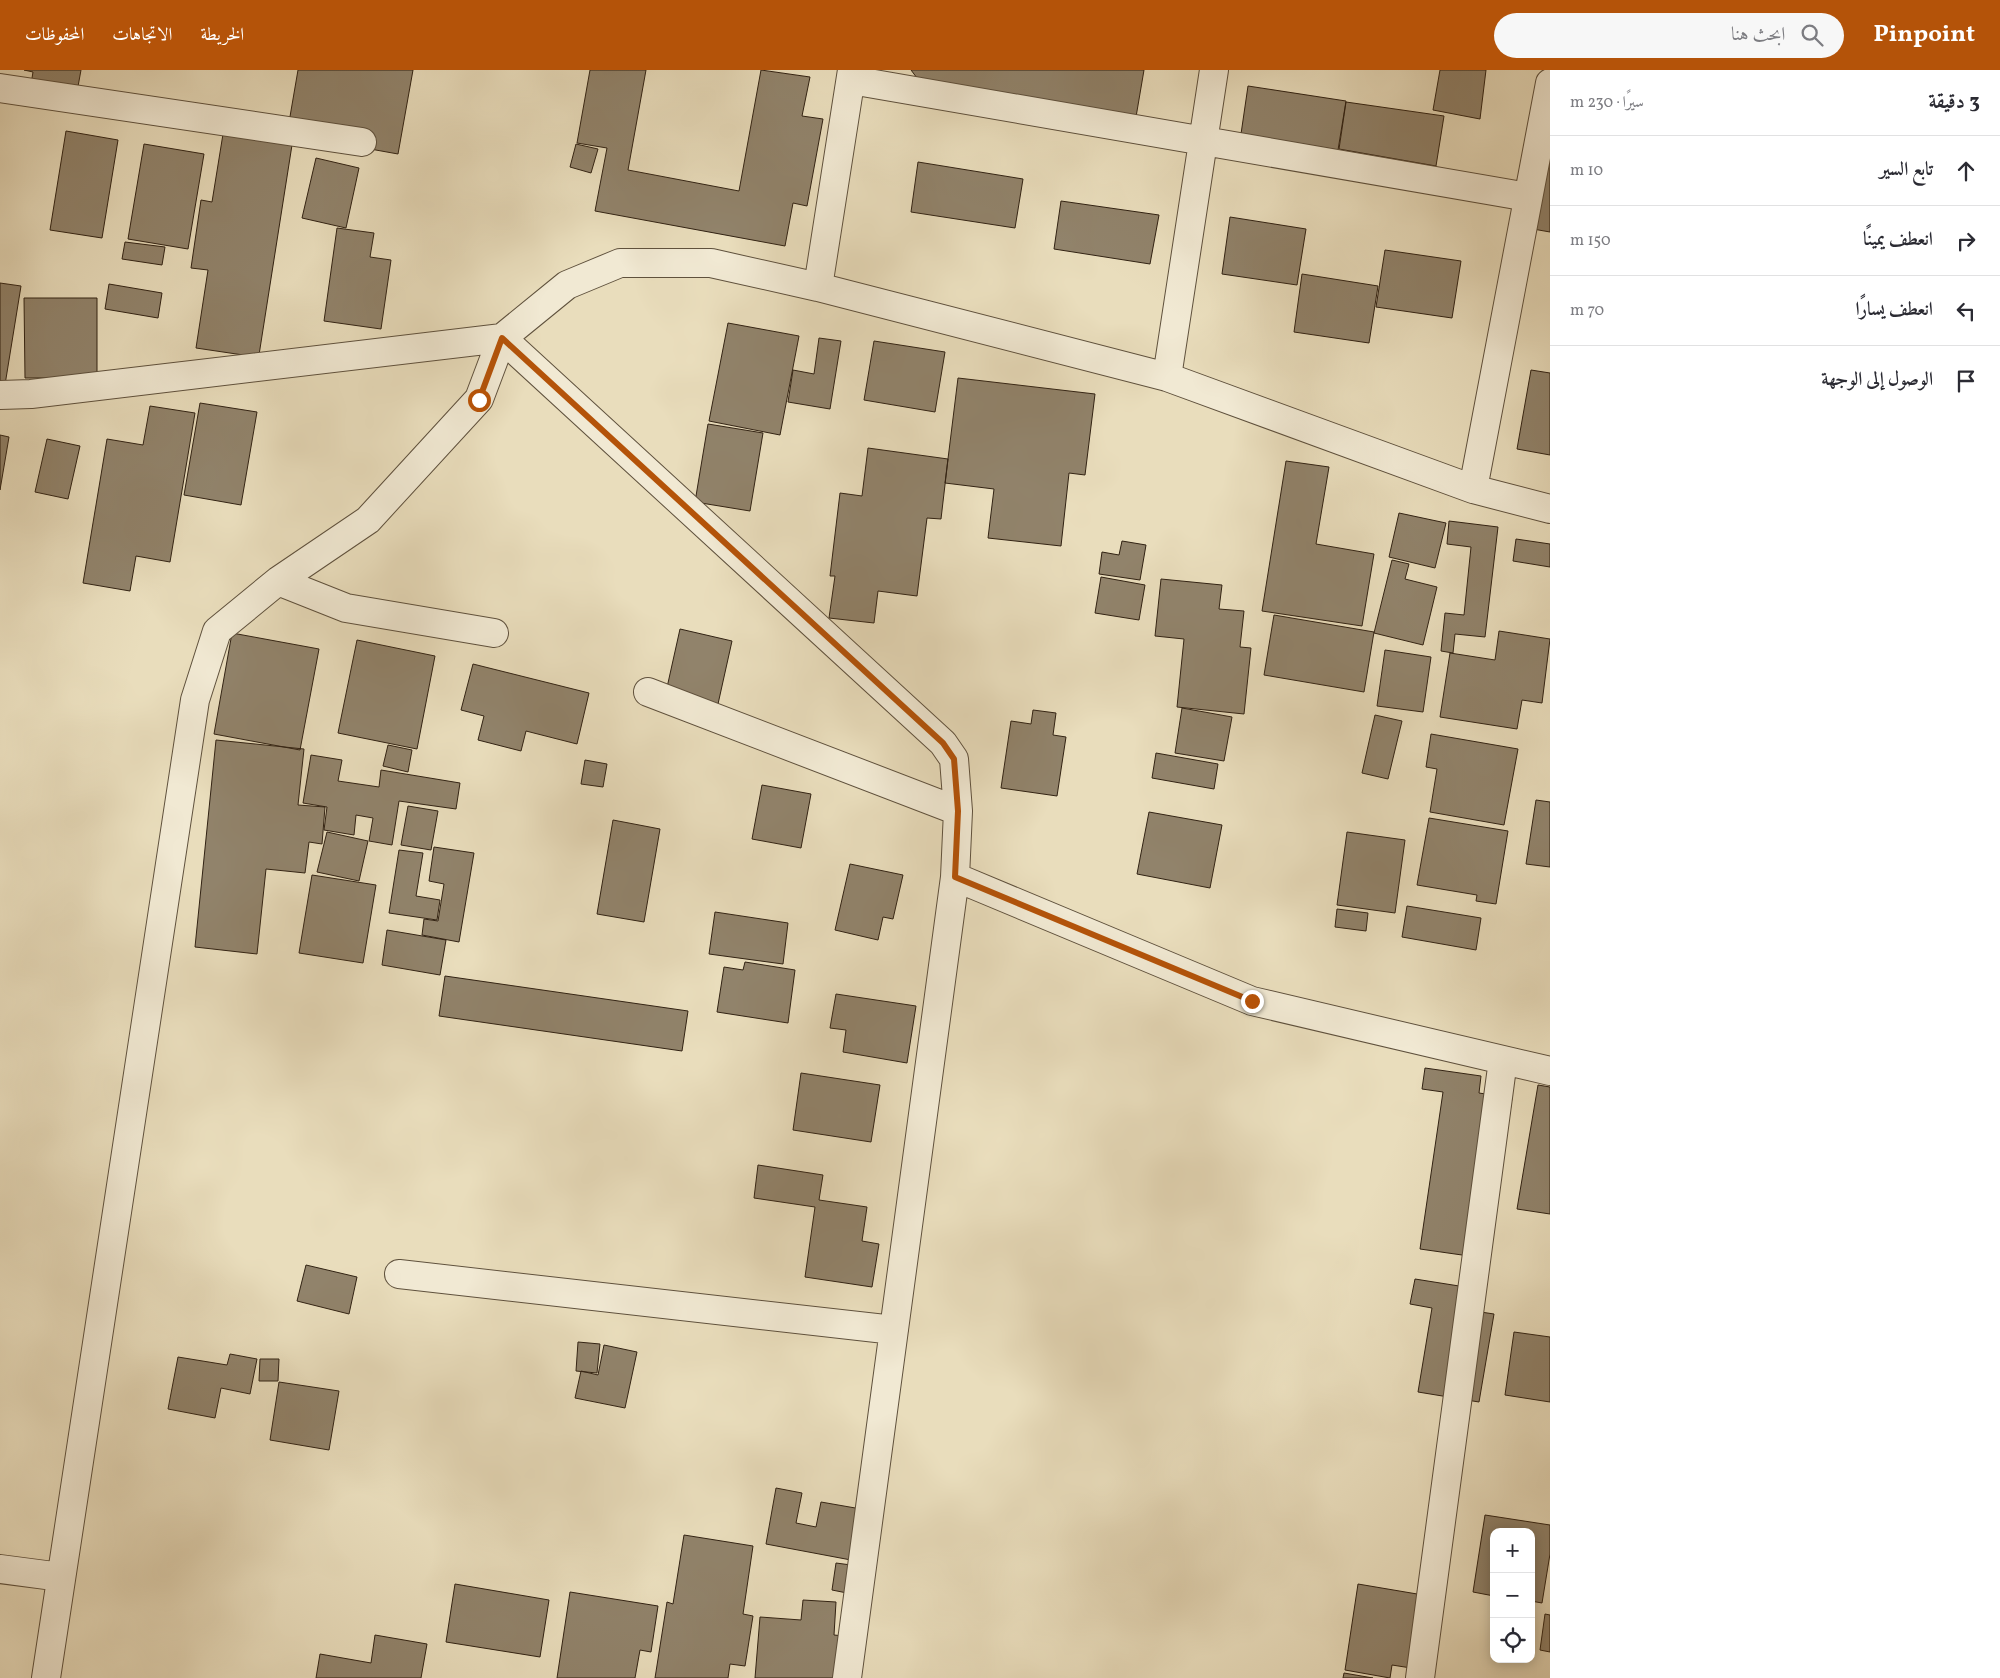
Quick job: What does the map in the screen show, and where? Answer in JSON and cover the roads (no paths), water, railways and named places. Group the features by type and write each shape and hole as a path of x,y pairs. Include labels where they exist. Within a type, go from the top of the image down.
{"street":[{"path":"1167,377 1214,70"},
{"path":"818,286 852,75 1203,141 1528,197"},
{"path":"1473,489 1550,83"},
{"path":"0,88 362,142"},
{"path":"46,1678 195,700 217,631 278,581 368,520 479,400 502,338 568,285 620,263 711,263 818,286 1167,377 1473,489 1550,509"},
{"path":"0,395 31,394 502,338 943,743 954,759 958,811 955,877 847,1678"},
{"path":"278,581 346,608 494,633"},
{"path":"648,692 958,811"},
{"path":"955,877 1252,1001 1550,1071"},
{"path":"1420,1678 1503,1060"},
{"path":"399,1274 894,1330"},
{"path":"0,1569 61,1577"}]}
